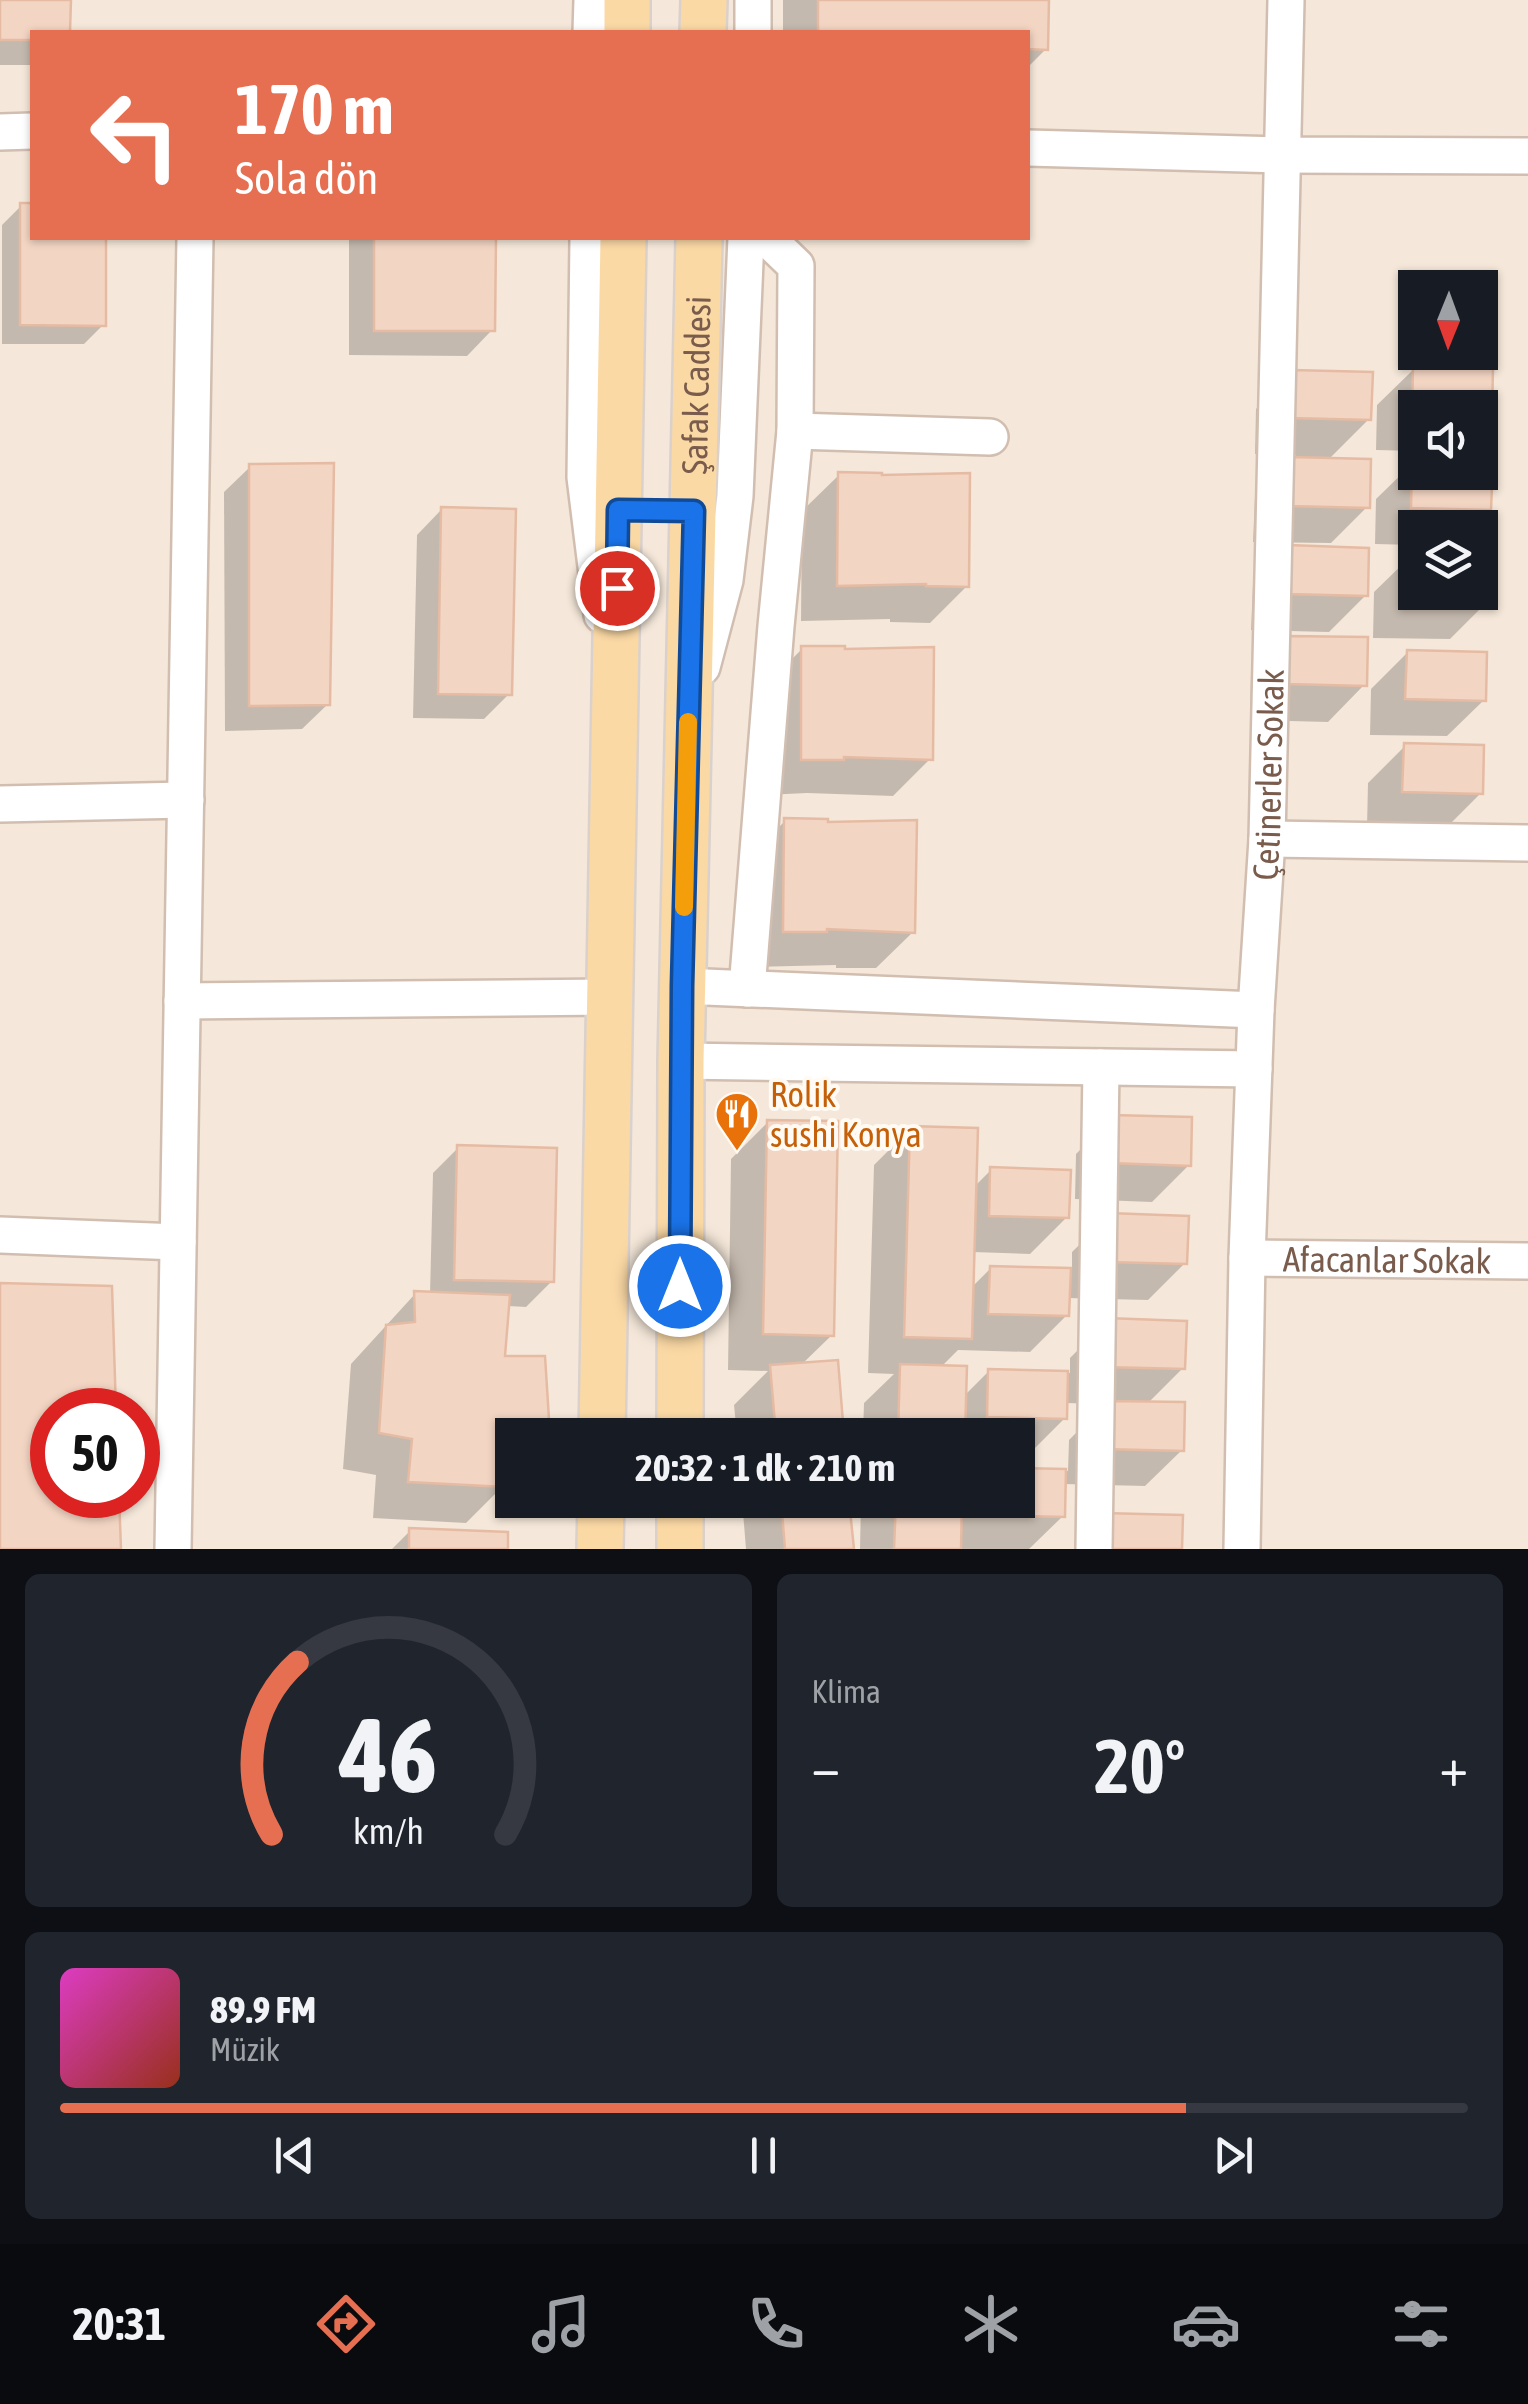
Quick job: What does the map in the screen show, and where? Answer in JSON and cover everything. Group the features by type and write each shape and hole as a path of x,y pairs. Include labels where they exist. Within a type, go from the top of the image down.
{"main road":[{"path":"626,30 627,0"},
{"path":"703,30 704,0"},
{"path":"602,1418 623,240"},
{"name":"Şafak Caddesi","path":"680,1418 682,986 699,240"},
{"path":"618,510 694,511"},
{"path":"600,1549 601,1518"},
{"path":"680,1518 680,1549"}],"street":[{"path":"591,30 592,0"},
{"path":"752,30 753,0"},
{"name":"Çetinerler Sokak","path":"1242,1549 1247,1258 1266,839 1286,0"},
{"path":"0,132 30,131"},
{"path":"1030,148 1528,156"},
{"path":"173,1549 196,240"},
{"path":"588,240 585,477 615,706"},
{"path":"688,716 725,580 736,496 746,240"},
{"path":"747,989 795,431 796,266 769,240"},
{"path":"795,431 990,437"},
{"path":"0,804 186,800"},
{"path":"1266,839 1528,843"},
{"path":"682,986 1256,1010"},
{"path":"182,1001 610,997"},
{"path":"681,1062 1254,1070"},
{"path":"1094,1549 1101,1067"},
{"path":"0,1235 178,1242"},
{"name":"Afacanlar Sokak","path":"1247,1258 1528,1262"}],"shaded area":[{"path":"0,0 1528,0 1528,1549 0,1549"}],"building":[{"path":"0,0 71,0 70,30 30,30 30,40 0,40"},
{"path":"818,0 1049,0 1048,50 1030,49 1030,30 818,30"},
{"path":"20,203 30,203 30,240 106,240 106,326 20,325"},
{"path":"374,240 496,240 495,331 374,331"},
{"path":"1292,370 1373,372 1371,420 1291,418"},
{"path":"1413,370 1493,370 1493,390 1412,390"},
{"path":"1290,457 1371,459 1370,508 1289,506"},
{"path":"334,463 330,705 249,706 249,464"},
{"path":"838,472 970,473 969,587 837,586"},
{"path":"1411,490 1492,490 1491,510 1411,508"},
{"path":"441,507 516,509 512,695 438,694"},
{"path":"1288,545 1369,548 1368,596 1287,594"},
{"path":"1287,636 1368,637 1367,686 1286,684"},
{"path":"801,646 934,647 933,760 801,760"},
{"path":"1407,650 1487,652 1486,701 1405,699"},
{"path":"1404,743 1484,745 1483,794 1402,792"},
{"path":"784,818 828,822 917,820 915,933 827,929 783,932"},
{"path":"1111,1115 1192,1117 1191,1166 1110,1163"},
{"path":"767,1120 838,1121 834,1336 763,1334"},
{"path":"910,1126 978,1128 972,1339 904,1337"},
{"path":"457,1145 557,1148 554,1282 454,1280"},
{"path":"990,1167 1071,1170 1069,1218 989,1216"},
{"path":"1108,1213 1189,1216 1187,1264 1107,1262"},
{"path":"990,1266 1071,1268 1069,1316 988,1314"},
{"path":"0,1283 112,1286 115,1388 30,1388 30,1518 120,1518 121,1549 0,1549"},
{"path":"414,1291 510,1295 505,1356 545,1356 549,1418 495,1418 495,1486 408,1482 412,1439 379,1433 386,1325 415,1322"},
{"path":"1106,1318 1187,1321 1185,1369 1105,1367"},
{"path":"838,1360 843,1418 775,1418 770,1365"},
{"path":"900,1364 967,1366 965,1418 898,1418"},
{"path":"988,1369 1068,1371 1067,1419 987,1417"},
{"path":"1105,1401 1185,1402 1184,1451 1104,1449"},
{"path":"1035,1468 1066,1469 1065,1517 1035,1516"},
{"path":"1102,1513 1183,1515 1182,1549 1101,1549"},
{"path":"782,1518 851,1518 854,1549 785,1549"},
{"path":"895,1518 962,1518 961,1549 894,1549"},
{"path":"409,1528 508,1532 508,1549 409,1549"}],"slow traffic":[{"path":"684,907 688,722"}],"place":[{"name":"Rolik sushi Konya","path":"737,1152"}],"route":[{"path":"617,588 618,510 694,511 682,986 680,1286"}]}
